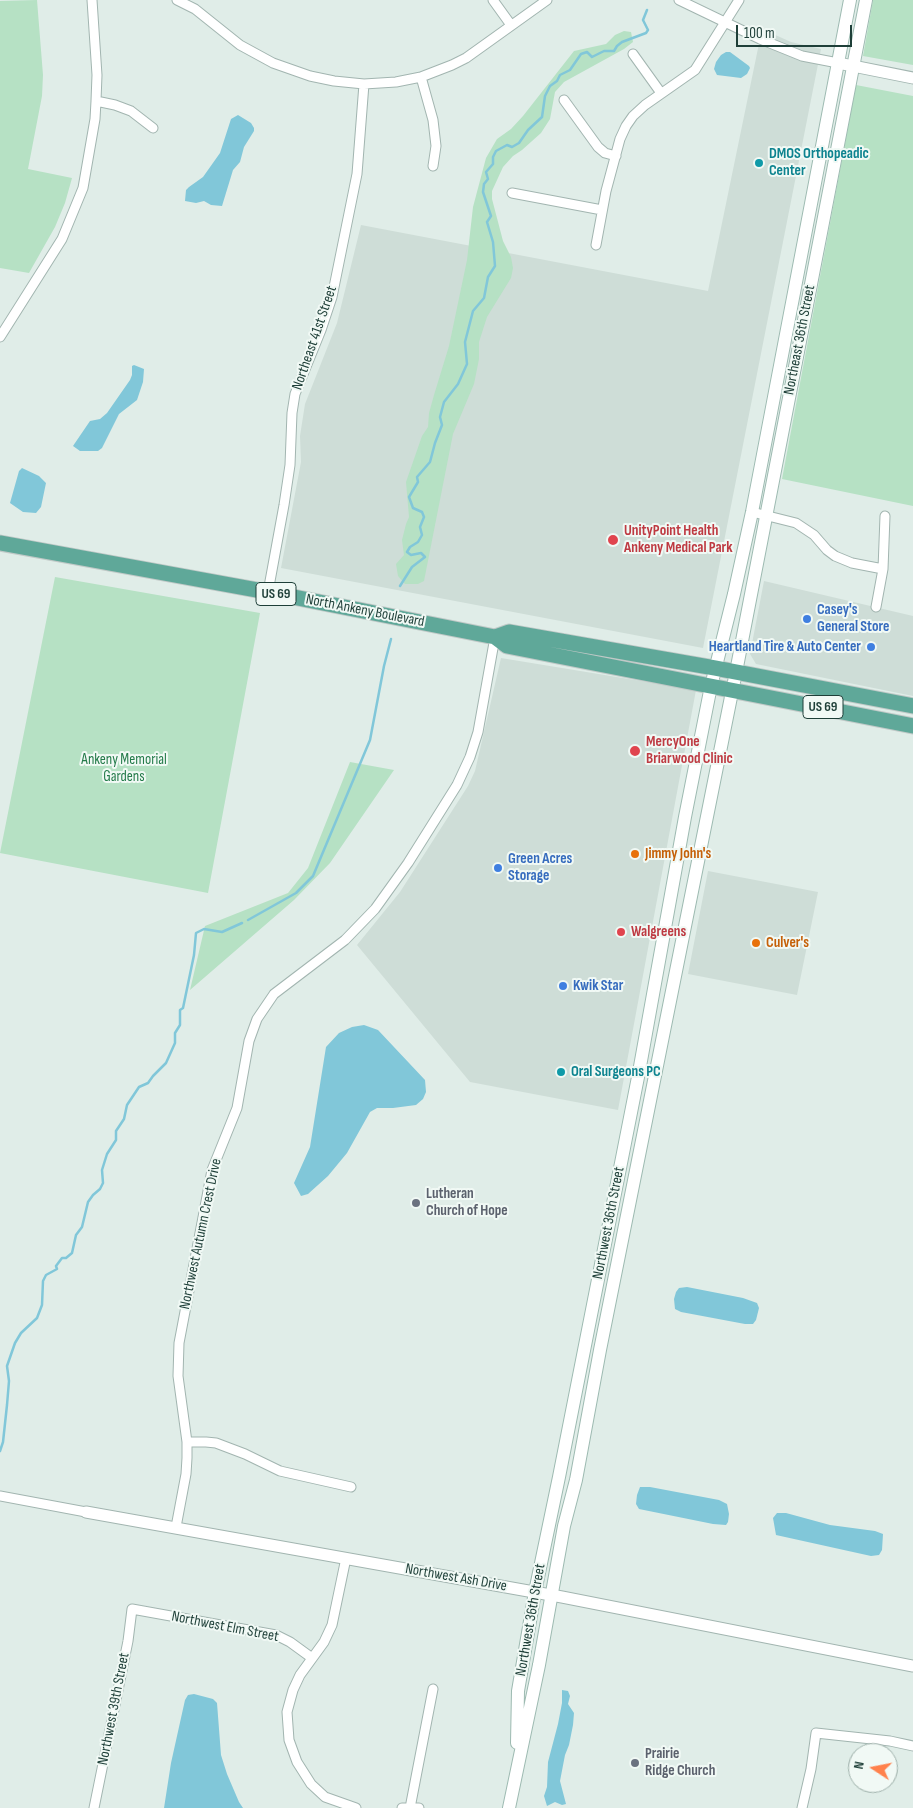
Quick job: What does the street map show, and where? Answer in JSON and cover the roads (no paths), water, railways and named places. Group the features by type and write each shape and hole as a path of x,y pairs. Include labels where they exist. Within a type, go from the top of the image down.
{"main road":[{"name":"Northeast 36th Street","path":"713,677 752,512 850,0"},
{"name":"Northeast 36th Street","path":"734,681 866,0"},
{"name":"North Ankeny Boulevard","path":"0,543 268,592 495,637 507,646 913,706"},
{"name":"Northwest 36th Street","path":"517,1770 518,1691 535,1592 639,1072 685,817 713,677"},
{"name":"North Ankeny Boulevard","path":"734,681 913,726"},
{"name":"Northwest 36th Street","path":"509,1808 734,681"}],"street":[{"path":"0,337 62,239 83,188 95,119 96,101 97,75 92,0"},
{"path":"177,0 195,9 240,45 273,63 310,76 364,84 396,82 421,77 466,58 547,0"},
{"path":"493,0 511,25"},
{"path":"679,0 802,56 913,78"},
{"path":"596,246 602,210 620,139 633,116 661,93 695,70 739,0"},
{"path":"633,54 661,93"},
{"path":"421,77 432,120 436,146 433,166"},
{"name":"Northeast 41st Street","path":"268,592 281,527 295,394 332,297 357,174 364,84"},
{"path":"564,100 598,147 605,153 616,156"},
{"path":"96,101 131,111 153,128"},
{"path":"512,193 602,210"},
{"path":"752,512 796,523 806,528 827,550 845,561 883,569"},
{"path":"876,607 883,569 885,516"},
{"name":"Northwest Autumn Crest Drive","path":"176,1528 186,1474 187,1442 178,1376 179,1343 212,1170 237,1108 249,1040 257,1019 274,994 344,940 375,909 408,863 452,792 470,757 478,732 495,637"},
{"path":"187,1442 206,1442 226,1446 280,1471 351,1487"},
{"path":"0,1496 86,1512"},
{"name":"Northwest Ash Drive","path":"86,1512 535,1592 913,1666"},
{"path":"346,1558 332,1625 324,1642 296,1682 287,1712 289,1740 297,1762 311,1784 326,1797 356,1808"},
{"name":"Northwest Elm Street","path":"132,1609 276,1636 290,1642 312,1658"},
{"name":"Northwest 39th Street","path":"94,1808 128,1641 132,1609"},
{"path":"410,1808 433,1689"},
{"path":"802,1808 811,1768 816,1733 913,1746"},
{"path":"402,1808 419,1808"}],"water":[{"path":"726,52 730,52 749,66 747,74 741,78 717,75 714,69 716,62"},
{"path":"238,115 251,123 254,131 244,147 240,162 233,170 222,206 211,205 204,201 196,203 185,201 186,190 203,177 220,153 231,119"},
{"path":"132,366 144,369 143,382 137,400 119,414 102,448 98,451 80,451 73,446 90,421 100,419 107,413 130,380"},
{"path":"22,468 39,476 46,483 41,507 36,513 23,512 10,503 19,471"},
{"path":"364,1025 378,1030 425,1080 426,1092 423,1099 416,1105 377,1108 370,1112 347,1153 328,1176 308,1194 301,1196 294,1183 310,1147 326,1047 339,1033 352,1027"},
{"path":"687,1287 743,1298 757,1303 759,1308 756,1320 753,1324 745,1324 681,1312 675,1309 674,1299 679,1288"},
{"path":"640,1487 650,1487 719,1500 727,1504 728,1522 726,1525 713,1524 639,1509 636,1504"},
{"path":"777,1513 786,1513 830,1525 875,1531 883,1534 882,1550 879,1555 871,1556 776,1535 773,1518"},
{"path":"562,1690 568,1691 570,1696 568,1704 574,1713 569,1745 560,1781 566,1804 562,1805 555,1802 547,1806 544,1796 547,1787 548,1762 558,1724 562,1703"},
{"path":"194,1694 213,1699 217,1703 221,1755 227,1774 243,1808 164,1808 171,1763 185,1700 188,1695"}],"waterway":[{"path":"400,586 412,567 425,557 421,553 411,555 407,552 410,547 418,542 422,535 420,527 424,517 422,512 413,508 409,497 418,482 417,477 430,462 442,425 440,417 444,402 458,384 467,364 465,342 473,311 484,298 488,277 495,266 493,242 487,222 491,216 483,192 484,184 488,179 486,172 493,164 493,157 496,151 507,145 512,147 519,143 528,130 542,117 545,96 550,86 557,81 560,75 570,70 581,54 587,52 592,57 604,51 614,51 622,42 646,33 648,30 643,20 647,10"},
{"path":"248,920 296,893 313,876 370,740 391,639"},
{"path":"0,1451 3,1442 9,1381 7,1366 15,1343 21,1333 37,1318 42,1305 43,1281 46,1275 57,1269 56,1266 62,1258 66,1258 72,1253 76,1235 82,1227 88,1202 103,1183 102,1170 107,1154 116,1140 116,1131 124,1119 127,1105 139,1087 148,1083 166,1063 175,1043 175,1033 180,1025 180,1010 183,1008 194,955 196,933 204,929 222,932 242,923"}],"place":[{"name":"DMOS Orthopeadic Center","path":"759,163"},
{"name":"UnityPoint Health Ankeny Medical Park","path":"613,540"},
{"name":"Casey's General Store","path":"807,619"},
{"name":"Heartland Tire & Auto Center","path":"871,647"},
{"name":"MercyOne Briarwood Clinic","path":"635,751"},
{"name":"Jimmy John's","path":"635,854"},
{"name":"Green Acres Storage","path":"498,868"},
{"name":"Walgreens","path":"621,932"},
{"name":"Culver's","path":"756,943"},
{"name":"Kwik Star","path":"563,986"},
{"name":"Oral Surgeons PC","path":"561,1072"},
{"name":"Lutheran Church of Hope","path":"416,1203"},
{"name":"Prairie Ridge Church","path":"635,1763"}],"park label":[{"name":"Ankeny Memorial Gardens","path":"124,768"}]}
